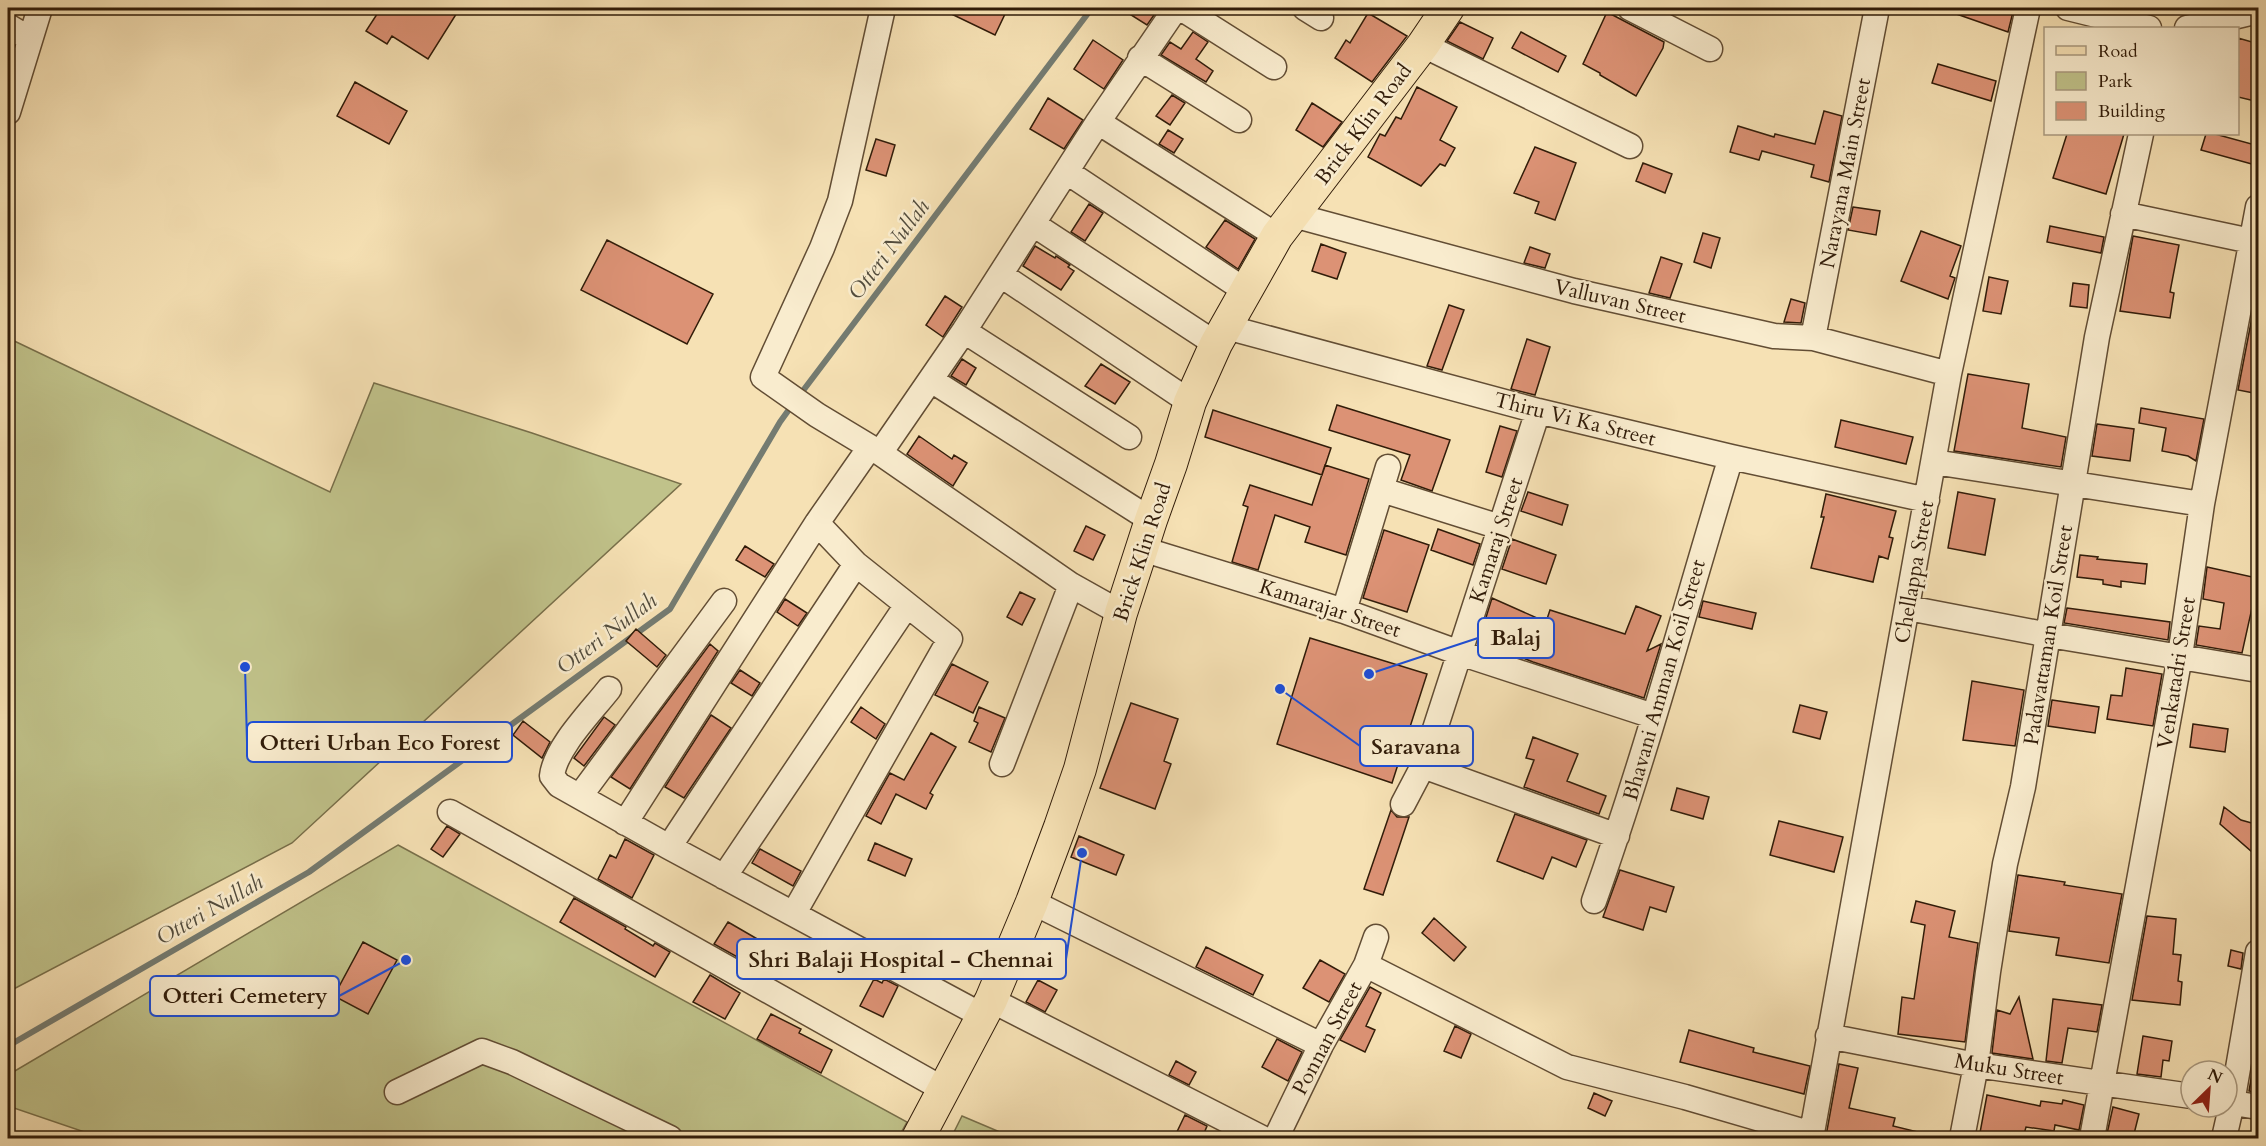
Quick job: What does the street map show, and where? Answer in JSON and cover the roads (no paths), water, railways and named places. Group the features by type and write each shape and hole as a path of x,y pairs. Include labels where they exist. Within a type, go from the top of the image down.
{"main road":[{"name":"Brick Klin Road","path":"918,1138 987,1008 1032,902 1080,769 1121,614 1190,402 1221,336 1285,226 1423,45 1448,8"}],"street":[{"path":"8,112 40,8"},
{"path":"883,8 840,201 822,248 763,376 817,415 875,450 1071,585 1121,614"},
{"path":"624,823 817,523 931,380 1140,58 1176,8"},
{"path":"1181,8 1274,67"},
{"path":"1630,8 1710,49"},
{"name":"Narayana Main Street","path":"1813,338 1877,8"},
{"name":"Chellappa Street","path":"1811,1136 1949,374 2028,8"},
{"path":"2068,8 2145,27"},
{"path":"2188,27 2194,8"},
{"path":"2192,27 2259,11"},
{"path":"8,26 30,39"},
{"path":"1423,45 1630,146"},
{"path":"1140,58 1239,120"},
{"name":"Valluvan Street","path":"1098,122 1285,226 1774,336 1813,338 1949,374"},
{"name":"Padavattaman Koil Street","path":"1962,1138 1976,1065 2005,864 2023,787 2097,337 2141,135"},
{"path":"1067,172 1246,291"},
{"name":"Venkatadri Street","path":"2092,1138 2180,656 2202,504 2259,207"},
{"path":"2123,214 2251,241"},
{"name":"Thiru Vi Ka Street","path":"1033,224 1221,336 1731,457 1927,500"},
{"path":"1001,274 1190,402"},
{"path":"964,331 1129,437"},
{"name":"Kamarajar Street","path":"931,380 1146,534 1344,611 1460,653 1653,716"},
{"name":"Kamaraj Street","path":"1403,804 1423,766 1538,411"},
{"name":"Bhavani Amman Koil Street","path":"1594,901 1635,784 1653,716 1731,457"},
{"path":"1934,462 2202,504"},
{"path":"1344,611 1388,467"},
{"path":"1382,490 1500,527"},
{"path":"795,913 950,639 856,564 817,523"},
{"path":"669,847 856,564"},
{"path":"1002,764 1071,585"},
{"path":"580,796 724,601"},
{"path":"724,877 907,605"},
{"path":"1908,608 2049,635 2259,670"},
{"path":"609,689 553,765 552,776 559,785 624,823 795,913 987,1008 1262,1138"},
{"path":"1423,766 1617,836"},
{"path":"450,812 943,1089"},
{"path":"1032,902 1321,1045"},
{"name":"Ponnan Street","path":"1276,1138 1321,1045 1366,965 1376,937"},
{"path":"2238,1059 2259,952"},
{"path":"1366,965 1567,1067 1685,1097 1811,1136"},
{"name":"Muku Street","path":"1828,1036 1976,1065 2179,1094"},
{"path":"398,1092 482,1051 512,1062 670,1138"},
{"path":"2239,1104 2259,1107"},
{"path":"2224,1138 2227,1119"}],"waterway":[{"name":"Otteri Nullah","path":"799,396 1092,8"},
{"name":"Otteri Nullah","path":"8,1046 309,872 670,609 780,422 793,404"}],"place":[{"name":"Otteri Urban Eco Forest","path":"245,667"},
{"name":"Balaj","path":"1369,674"},
{"name":"Saravana","path":"1280,689"},
{"name":"Shri Balaji Hospital - Chennai","path":"1082,853"},
{"name":"Otteri Cemetery","path":"406,960"}]}
